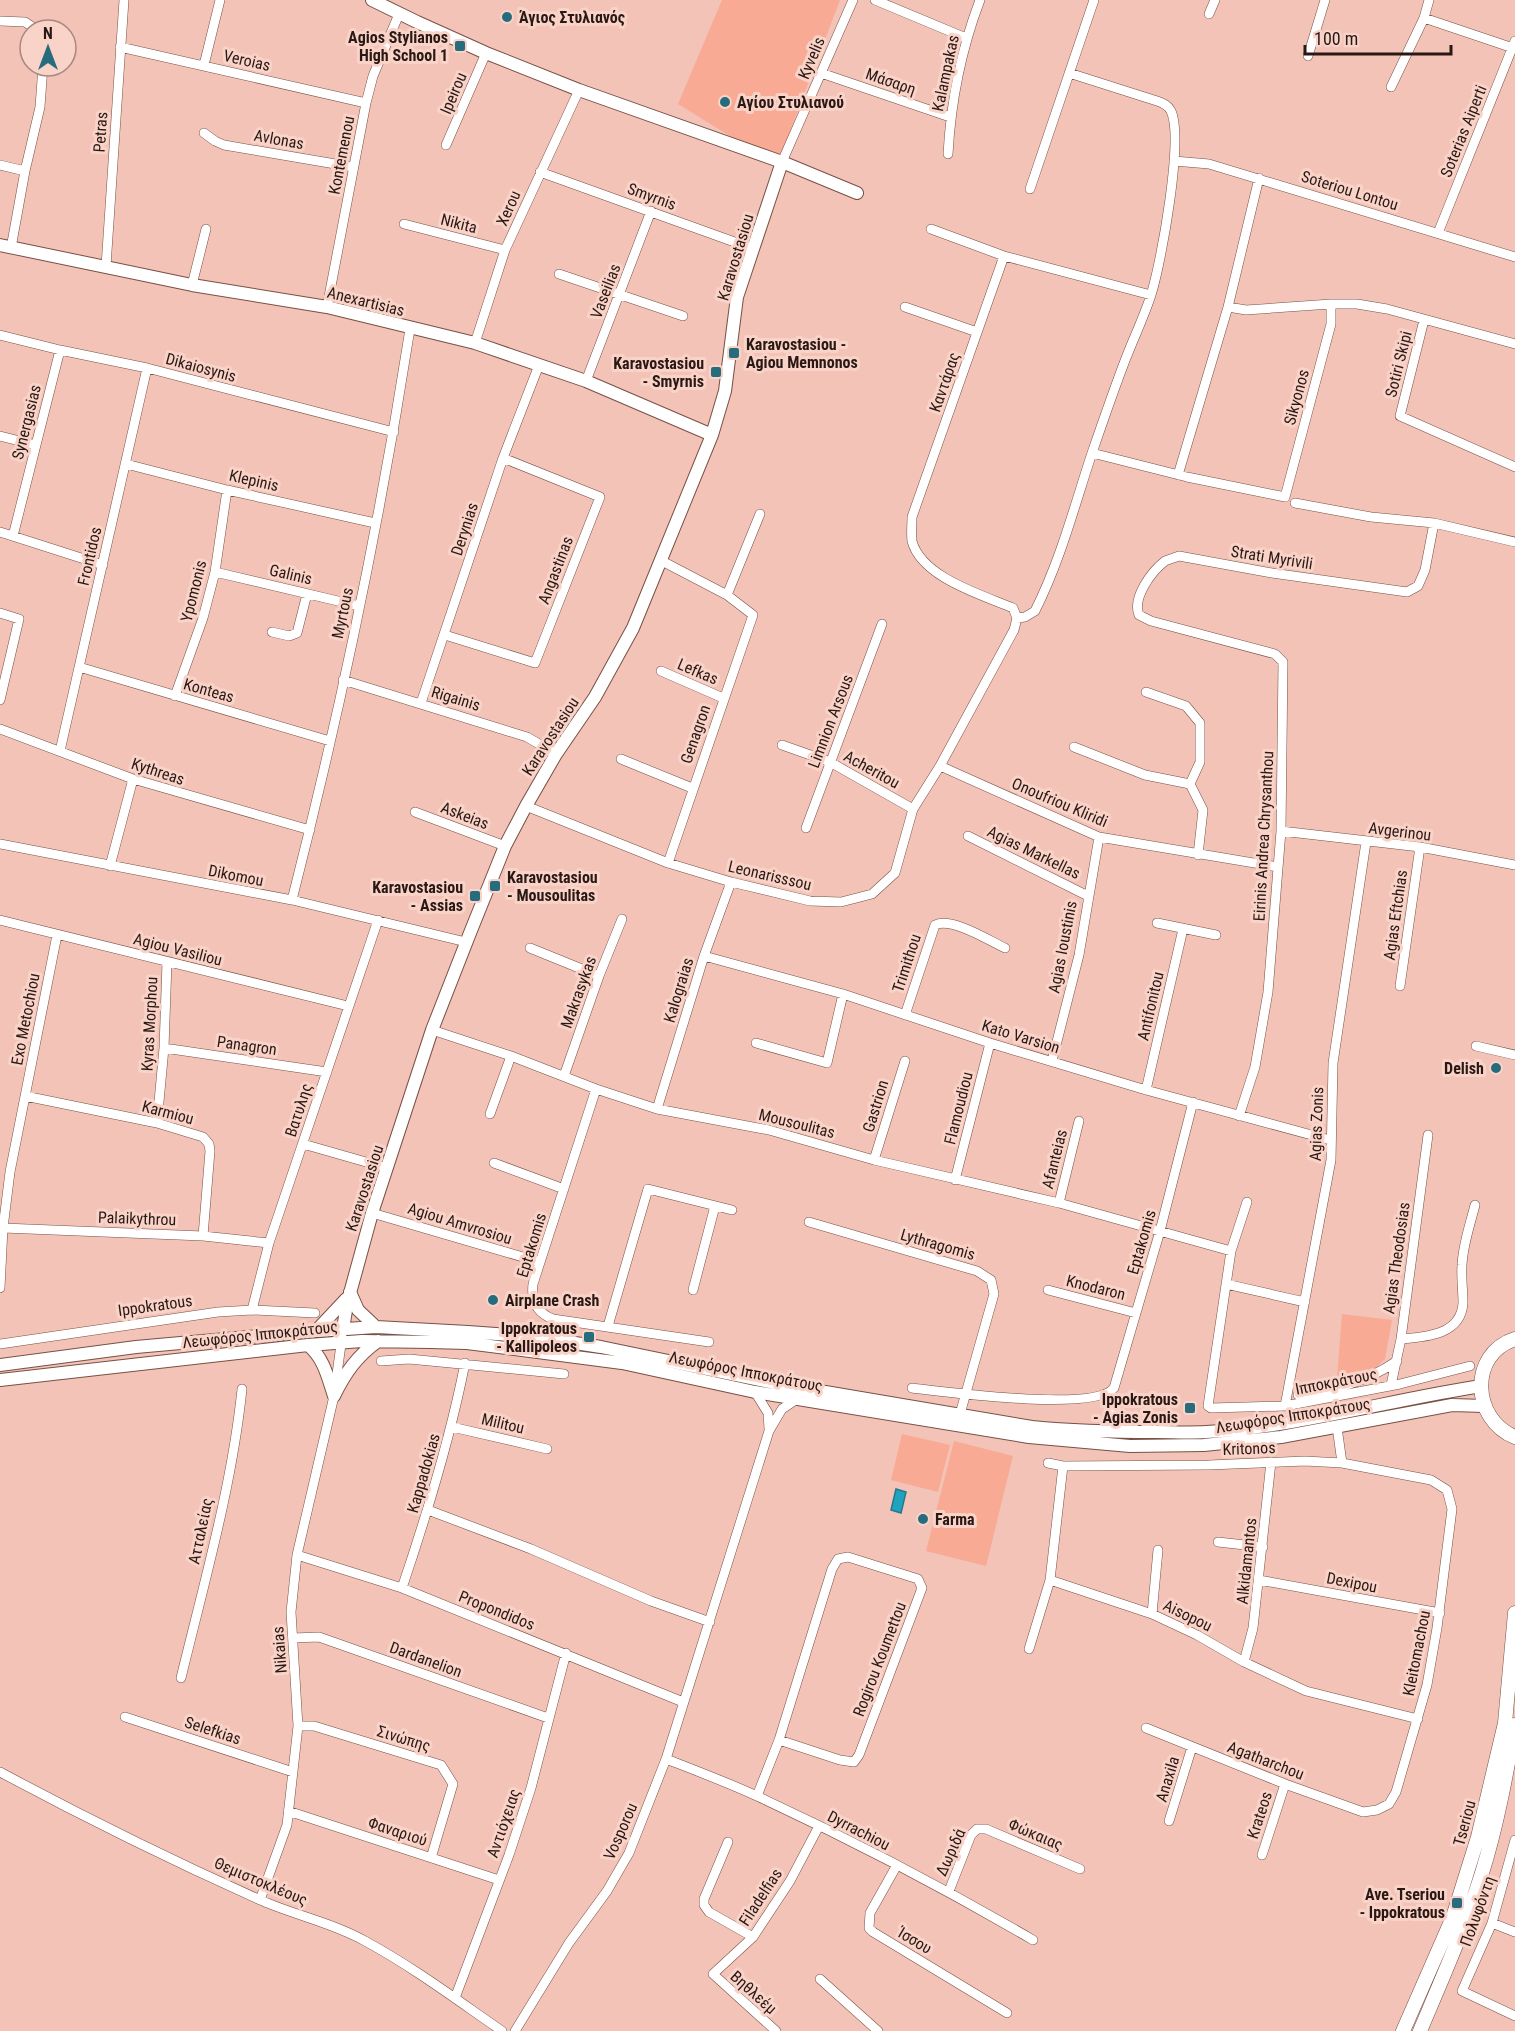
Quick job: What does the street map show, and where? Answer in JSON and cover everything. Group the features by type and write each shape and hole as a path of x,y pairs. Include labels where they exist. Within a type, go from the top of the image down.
{"main road":[{"path":"372,0 486,53 579,90 782,162 857,193"},
{"name":"Karavostasiou","path":"346,1333 350,1292 372,1213 432,1030 466,942 506,846 526,806 556,754 595,697 633,628 712,435 725,391 737,297 782,162"},
{"name":"Anexartisias","path":"6,246 192,285 327,308 475,343 586,381 712,435"},
{"path":"350,1292 358,1310 376,1327"},
{"path":"316,1330 342,1305 350,1292"},
{"path":"346,1333 376,1327"},
{"name":"Λεωφόρος Ιπποκράτους","path":"376,1327 536,1337 601,1347 784,1385 1032,1427 1098,1431 1217,1431 1306,1419 1481,1386"},
{"name":"Λεωφόρος Ιπποκράτους","path":"0,1365 136,1347 316,1330 346,1333 378,1341 467,1343 560,1354 622,1364 755,1392 1029,1437 1130,1446 1204,1445 1281,1437 1452,1405 1484,1406"},
{"name":"Λεωφόρος Ιπποκράτους","path":"0,1380 308,1345 346,1333"},
{"path":"1514,1337 1489,1359 1483,1372 1481,1386 1484,1406 1492,1422 1515,1437"},
{"path":"334,1396 356,1359 378,1341"},
{"path":"308,1345 324,1366 334,1396"},
{"name":"Tseriou","path":"1404,2031 1453,1917 1478,1837 1505,1723 1515,1613"},
{"name":"Tseriou","path":"1420,2031 1482,1874 1495,1828 1515,1725"}],"street":[{"name":"Petras","path":"106,267 124,0"},
{"path":"204,65 220,0"},
{"name":"Kyvelis","path":"782,162 853,0"},
{"path":"874,0 966,38"},
{"name":"Kalampakas","path":"948,154 950,117 966,38 980,0"},
{"path":"1030,189 1094,0"},
{"path":"1209,14 1215,0"},
{"path":"1308,56 1325,0"},
{"path":"1391,87 1424,18 1429,0"},
{"name":"Kontemenou","path":"327,308 366,103 373,76 399,14"},
{"path":"1424,18 1514,45"},
{"path":"0,21 18,22"},
{"name":"Soterias Aiperti","path":"1438,233 1514,45"},
{"name":"Veroias","path":"120,47 366,103"},
{"name":"Ipeirou","path":"446,145 486,53"},
{"name":"Μάσαρη","path":"821,73 950,117"},
{"path":"1017,618 1025,617 1035,611 1065,544 1092,453 1152,294 1167,223 1174,161 1174,124 1169,107 1157,100 1069,73"},
{"path":"6,246 40,108 42,78"},
{"name":"Xerou","path":"475,343 505,250 579,90"},
{"name":"Avlonas","path":"204,133 224,145 353,167"},
{"name":"Soteriou Lontou","path":"1174,161 1209,164 1515,256"},
{"path":"0,165 25,171"},
{"name":"Smyrnis","path":"540,172 754,249"},
{"path":"1092,453 1178,475 1228,308 1259,178"},
{"name":"Vaseilias","path":"586,381 651,211"},
{"name":"Nikita","path":"404,224 505,250"},
{"path":"192,285 206,229"},
{"path":"931,229 1004,256 1152,294"},
{"name":"Καντάρας","path":"1004,256 912,517 912,541 924,561 945,579 1013,608 1017,618"},
{"path":"559,274 683,316"},
{"name":"Sikyonos","path":"1178,475 1285,497 1331,324 1331,304"},
{"name":"Sotiri Skipi","path":"1228,308 1246,310 1358,304 1387,309 1424,320 1400,416 1515,467"},
{"path":"905,308 977,332"},
{"path":"1424,320 1515,344"},
{"name":"Myrtous","path":"292,900 310,830 359,606 394,432 410,329"},
{"name":"Dikaiosynis","path":"0,335 147,368 394,432"},
{"name":"Synergasias","path":"13,536 60,350"},
{"name":"Derynias","path":"421,704 503,458 539,365"},
{"name":"Frontidos","path":"60,751 147,368"},
{"path":"0,436 36,445"},
{"name":"Angastinas","path":"445,636 535,663 600,497 503,458"},
{"name":"Klepinis","path":"126,464 375,524"},
{"name":"Ypomonis","path":"175,696 203,618 215,572 227,490"},
{"path":"1295,502 1371,517 1434,523 1515,542"},
{"path":"660,560 727,595 760,514"},
{"name":"Strati Myrivili","path":"1184,628 1150,621 1139,615 1136,608 1150,579 1167,560 1179,556 1272,573 1407,592 1418,586 1425,570 1434,523"},
{"path":"0,532 103,565"},
{"name":"Galinis","path":"215,572 359,606"},
{"path":"272,632 289,636 297,633 307,594"},
{"name":"Genagron","path":"668,863 753,615 727,595"},
{"path":"0,613 19,619 0,700"},
{"name":"Leonarisssou","path":"526,806 668,863 731,882 810,901 841,902 872,894 895,873 913,809 940,766 1014,630 1017,618"},
{"name":"Limnion Arsous","path":"806,828 882,624"},
{"name":"Eirinis Andrea Chrysanthou","path":"1184,628 1275,654 1283,662 1281,831 1268,992 1255,1067 1239,1116"},
{"name":"Konteas","path":"80,667 330,741"},
{"name":"Lefkas","path":"661,671 723,698"},
{"name":"Rigainis","path":"343,680 527,737 556,754"},
{"path":"1146,692 1186,706 1200,723 1200,762 1190,784"},
{"name":"Kythreas","path":"0,729 133,779 310,830"},
{"name":"Acheritou","path":"782,745 830,762 913,809"},
{"path":"1074,747 1145,775 1190,784"},
{"path":"621,759 693,788"},
{"name":"Onoufriou Kliridi","path":"940,766 1099,837 1278,867"},
{"path":"110,866 133,779"},
{"path":"1190,784 1203,810 1198,855"},
{"name":"Askeias","path":"415,812 506,846"},
{"name":"Avgerinou","path":"1281,831 1420,847 1515,866"},
{"name":"Agias Markellas","path":"968,836 1088,896"},
{"name":"Agias Ioustinis","path":"1052,1061 1079,955 1099,837"},
{"name":"Agias Zonis","path":"1285,1406 1331,1160 1333,1063 1337,1024 1366,842"},
{"name":"Dikomou","path":"0,844 292,900 466,942"},
{"name":"Agias Eftchias","path":"1400,986 1420,847"},
{"name":"Kalograias","path":"657,1109 704,956 731,882"},
{"name":"Makrasykas","path":"564,1076 599,976 622,919"},
{"name":"Agiou Vasiliou","path":"0,920 348,1006"},
{"name":"Βατυλης","path":"252,1310 269,1243 378,920"},
{"path":"1157,922 1216,935"},
{"name":"Trimithou","path":"905,1015 935,926 940,923 952,924 1005,948"},
{"name":"Antifonitou","path":"1146,1090 1183,928"},
{"name":"Exo Metochiou","path":"0,1288 3,1228 10,1172 57,935"},
{"path":"530,948 599,976"},
{"name":"Kato Varsion","path":"704,956 843,994 990,1043 1146,1090 1330,1140"},
{"name":"Kyras Morphou","path":"157,1123 164,1048 167,962"},
{"path":"756,1043 827,1063 843,994"},
{"name":"Mousoulitas","path":"432,1030 657,1109 769,1130 874,1160 1059,1203 1231,1251"},
{"name":"Flamoudiou","path":"955,1179 990,1043"},
{"path":"1476,1046 1515,1055"},
{"name":"Panagron","path":"164,1048 327,1072"},
{"path":"490,1114 511,1056"},
{"name":"Gastrion","path":"874,1160 905,1061"},
{"name":"Eptakomis","path":"596,1089 540,1262 532,1292 533,1301 538,1311 553,1319 709,1342"},
{"name":"Karmiou","path":"25,1096 157,1123 203,1137 209,1144 203,1236"},
{"name":"Eptakomis","path":"1112,1391 1160,1231 1193,1102"},
{"name":"Afanteias","path":"1059,1203 1079,1121"},
{"name":"Agias Theodosias","path":"1391,1385 1401,1339 1428,1135"},
{"path":"303,1144 387,1168"},
{"path":"494,1163 564,1189"},
{"path":"0,1170 10,1172"},
{"path":"608,1326 648,1189 732,1210"},
{"path":"1247,1202 1231,1251 1226,1284 1305,1302"},
{"path":"1401,1339 1429,1336 1457,1322 1462,1304 1462,1252 1475,1205"},
{"path":"693,1290 715,1206"},
{"name":"Agiou Amvrosiou","path":"372,1213 540,1262"},
{"name":"Lythragomis","path":"809,1222 977,1271 991,1280 994,1294 960,1414"},
{"name":"Palaikythrou","path":"3,1228 203,1236 269,1243"},
{"name":"Ιπποκράτους","path":"1226,1284 1207,1403 1211,1408 1285,1406 1391,1385 1470,1366"},
{"name":"Knodaron","path":"1048,1290 1136,1313"},
{"name":"Ippokratous","path":"0,1344 218,1312 252,1310 315,1313"},
{"name":"Nikaias","path":"260,1900 287,1825 298,1726 291,1612 297,1555 334,1396 346,1333"},
{"path":"381,1360 409,1359 564,1374"},
{"path":"1298,1395 1339,1389 1368,1379 1397,1361"},
{"name":"Kappadokias","path":"402,1588 452,1427 465,1364"},
{"path":"1391,1385 1399,1402"},
{"path":"912,1388 966,1395 1056,1400 1095,1397 1112,1391 1110,1405 1123,1432"},
{"name":"Ατταλείας","path":"181,1678 216,1534 240,1411 242,1389"},
{"path":"755,1392 768,1413 769,1431"},
{"path":"769,1431 782,1409 797,1399"},
{"path":"1098,1431 1113,1413"},
{"name":"Militou","path":"452,1427 547,1449"},
{"path":"1337,1427 1342,1463"},
{"name":"Vosporou","path":"515,2031 569,1943 607,1891 629,1853 666,1759 769,1431"},
{"name":"Alkidamantos","path":"1244,1662 1253,1628 1272,1462"},
{"name":"Kritonos","path":"1048,1463 1063,1466 1342,1463 1431,1480 1447,1490"},
{"path":"1029,1648 1050,1580 1063,1466"},
{"name":"Kleitomachou","path":"1377,1810 1389,1803 1396,1792 1427,1685 1440,1613 1452,1509 1447,1490"},
{"path":"428,1510 531,1549 651,1601 710,1622"},
{"path":"1218,1542 1263,1547"},
{"path":"1152,1614 1158,1550"},
{"name":"Propondidos","path":"297,1555 402,1588 683,1702"},
{"name":"Rogirou Koumettou","path":"757,1796 779,1740 832,1569 838,1559 848,1557 918,1579 922,1587 859,1755 854,1762 840,1760 779,1740"},
{"name":"Aisopou","path":"1050,1580 1152,1614 1306,1691 1418,1719"},
{"name":"Dexipou","path":"1259,1580 1440,1613"},
{"name":"Dardanelion","path":"293,1638 319,1637 548,1718"},
{"name":"Αντιόχειας","path":"455,1998 531,1788 566,1653"},
{"name":"Selefkias","path":"124,1717 293,1772"},
{"name":"Σινώπης","path":"298,1726 314,1726 441,1765 453,1784 431,1858"},
{"name":"Agatharchou","path":"1146,1728 1285,1784 1363,1812 1377,1810"},
{"name":"Anaxila","path":"1169,1821 1192,1747"},
{"name":"Dyrrachiou","path":"666,1759 757,1796 819,1826 949,1891 1033,1940"},
{"name":"Θεμιστοκλέους","path":"0,1772 50,1799 260,1900 363,1939 403,1963 502,2031"},
{"name":"Krateos","path":"1262,1854 1285,1784"},
{"name":"Φαναριού","path":"288,1811 499,1880"},
{"name":"Filadelfias","path":"713,1974 753,1937 790,1881 819,1826"},
{"name":"Φώκαιας","path":"981,1828 1080,1869"},
{"name":"Δωριδά","path":"949,1891 971,1835 974,1830 981,1828"},
{"name":"Πολυφόντη","path":"1515,1840 1492,1923 1462,1991 1515,2016"},
{"path":"728,1842 704,1899 704,1905 709,1912 753,1937"},
{"name":"Ίσσου","path":"897,1865 870,1913 869,1928 1007,2013"},
{"path":"1492,1923 1515,1932"},
{"name":"Βηθλεέμ","path":"713,1974 776,2031"},
{"path":"820,1979 878,2031"}],"shaded area":[{"path":"722,0 840,0 777,165 678,104"},
{"path":"1342,1314 1392,1320 1385,1359 1370,1373 1337,1379"},
{"path":"902,1434 950,1445 938,1492 891,1480"},
{"path":"954,1441 1013,1456 986,1566 926,1551"}],"water":[{"path":"896,1489 906,1492 901,1513 891,1510"}],"place":[{"name":"Άγιος Στυλιανός","path":"507,17"},
{"name":"Agios Stylianos High School 1","path":"460,46"},
{"name":"Αγίου Στυλιανού","path":"725,102"},
{"name":"Karavostasiou - Agiou Memnonos","path":"734,353"},
{"name":"Karavostasiou - Smyrnis","path":"716,372"},
{"name":"Karavostasiou - Mousoulitas","path":"495,886"},
{"name":"Karavostasiou - Assias","path":"475,896"},
{"name":"Delish","path":"1496,1068"},
{"name":"Airplane Crash","path":"493,1300"},
{"name":"Ippokratous - Kallipoleos","path":"589,1337"},
{"name":"Ippokratous - Agias Zonis","path":"1190,1408"},
{"name":"Farma","path":"923,1519"},
{"name":"Ave. Tseriou - Ippokratous","path":"1457,1903"}]}
